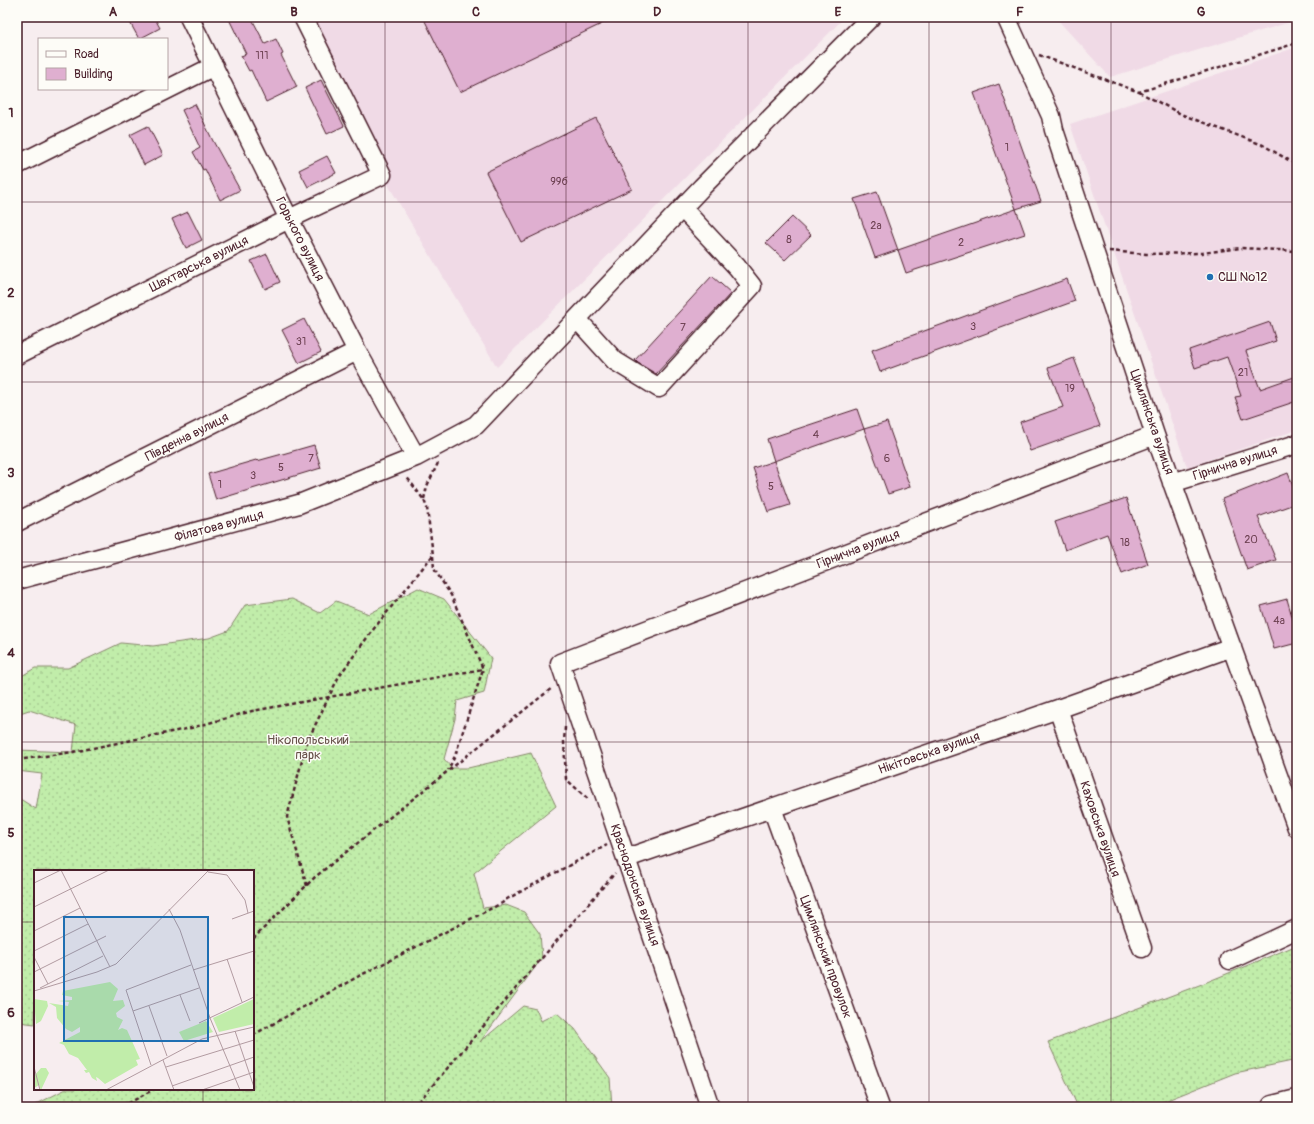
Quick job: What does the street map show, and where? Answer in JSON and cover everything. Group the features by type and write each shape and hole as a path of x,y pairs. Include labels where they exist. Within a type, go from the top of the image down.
{"highway":[{"path":"1273,1107 1297,1101"}],"street":[{"name":"Горького вулиця","path":"189,17 289,219 357,351 416,457"},
{"name":"Шахтарська вулиця","path":"17,355 289,219 382,175 303,17"},
{"name":"Філатова вулиця","path":"17,580 299,504 416,457 476,425 682,208 871,17"},
{"name":"Цимлянська вулиця","path":"1006,17 1051,116 1054,130 1155,435 1297,828"},
{"path":"168,89 214,66"},
{"path":"17,165 166,90"},
{"path":"577,319 614,361 660,388 752,286 737,267 682,208"},
{"name":"Південна вулиця","path":"17,522 357,351"},
{"name":"Гірнична вулиця","path":"563,671 1155,435"},
{"name":"Гірнична вулиця","path":"1172,483 1297,444"},
{"name":"Нікітовська вулиця","path":"627,858 1058,709 1232,647"},
{"name":"Краснодонська вулиця","path":"563,671 710,1107"},
{"name":"Каховська вулиця","path":"1058,709 1142,948"},
{"name":"Цимлянський провулок","path":"772,808 880,1107"},
{"path":"1230,960 1297,929"}],"path":[{"path":"1139,92 1297,43"},
{"path":"1020,47 1139,92 1183,115 1263,146 1297,165"},
{"path":"1094,249 1146,254 1202,253 1241,248 1297,251"},
{"path":"424,500 427,486 439,462 445,442"},
{"path":"399,464 428,508 434,569 451,595 483,669 455,756 447,772"},
{"path":"307,886 287,817 307,742 339,676 372,631 433,555"},
{"path":"17,760 73,752 175,731 252,711 483,669"},
{"path":"254,938 315,877 447,772 563,671"},
{"path":"565,726 564,742 566,779 591,802 608,805"},
{"path":"254,1034 359,976 502,903 514,895 620,838"},
{"path":"414,1107 627,858"},
{"path":"122,1107 152,1090"}],"shaded area":[{"path":"310,17 845,17 497,367 387,183"},
{"path":"1055,17 1297,17 1297,20 1110,77"},
{"name":"СШ №12","path":"1297,47 1297,430 1187,467 1070,124"}],"green space":[{"name":"Нікопольський парк","path":"418,588 444,599 491,658 484,693 457,701 455,719 444,759 452,768 468,768 531,753 556,806 474,873 483,908 506,905 524,912 540,934 542,958 480,1042 523,1006 536,1009 541,1021 557,1013 575,1029 610,1078 612,1107 31,1107 64,1090 254,1090 254,870 34,870 34,1024 19,1022 17,1020 17,797 36,809 42,774 17,771 17,750 73,752 76,725 29,710 17,714 17,677 20,677 35,668 68,668 121,643 153,646 209,638 228,631 245,605 292,599 320,613 336,601 369,614"},
{"path":"1295,946 1297,947 1297,1060 1235,1073 1150,1107 1078,1107 1048,1042 1202,984"}],"building":[{"path":"127,17 154,17 160,28 138,38"},
{"path":"228,17 251,17 265,44 276,39 283,54 281,55 297,87 266,102 251,70 249,71 241,56 246,54"},
{"path":"423,17 616,17 460,92"},
{"path":"321,80 344,126 327,134 305,88"},
{"path":"999,84 1041,201 1016,209 974,93"},
{"path":"195,104 213,141 240,190 220,200 205,169 203,170 193,152 200,148 182,110"},
{"path":"596,118 632,189 521,242 486,172"},
{"path":"148,126 163,155 144,165 130,135"},
{"path":"327,156 336,173 308,187 299,170"},
{"path":"877,192 898,250 875,258 854,199"},
{"path":"1016,209 1025,234 906,273 898,250"},
{"path":"188,212 202,240 186,248 172,219"},
{"path":"792,217 811,235 785,260 766,243"},
{"path":"267,254 280,282 265,289 251,261"},
{"path":"712,276 731,293 656,374 638,363 635,360"},
{"path":"1067,279 1075,301 880,372 872,350"},
{"path":"304,319 321,352 299,363 282,330"},
{"path":"1270,322 1276,341 1246,351 1260,389 1297,376 1297,401 1243,419 1235,397 1241,396 1227,357 1195,368 1189,350"},
{"path":"1074,358 1100,426 1030,451 1020,422 1063,407 1048,368"},
{"path":"857,409 864,429 774,461 767,439"},
{"path":"887,422 910,487 888,494 864,429"},
{"path":"314,445 321,468 216,500 208,474"},
{"path":"774,461 790,505 768,512 753,468"},
{"path":"1288,473 1297,497 1297,503 1258,517 1276,560 1247,570 1222,499"},
{"path":"1126,498 1148,564 1122,574 1107,534 1065,550 1055,522"},
{"path":"1287,599 1297,634 1297,643 1274,649 1261,606"}],"place":[{"name":"СШ №12","path":"1210,277"}]}
